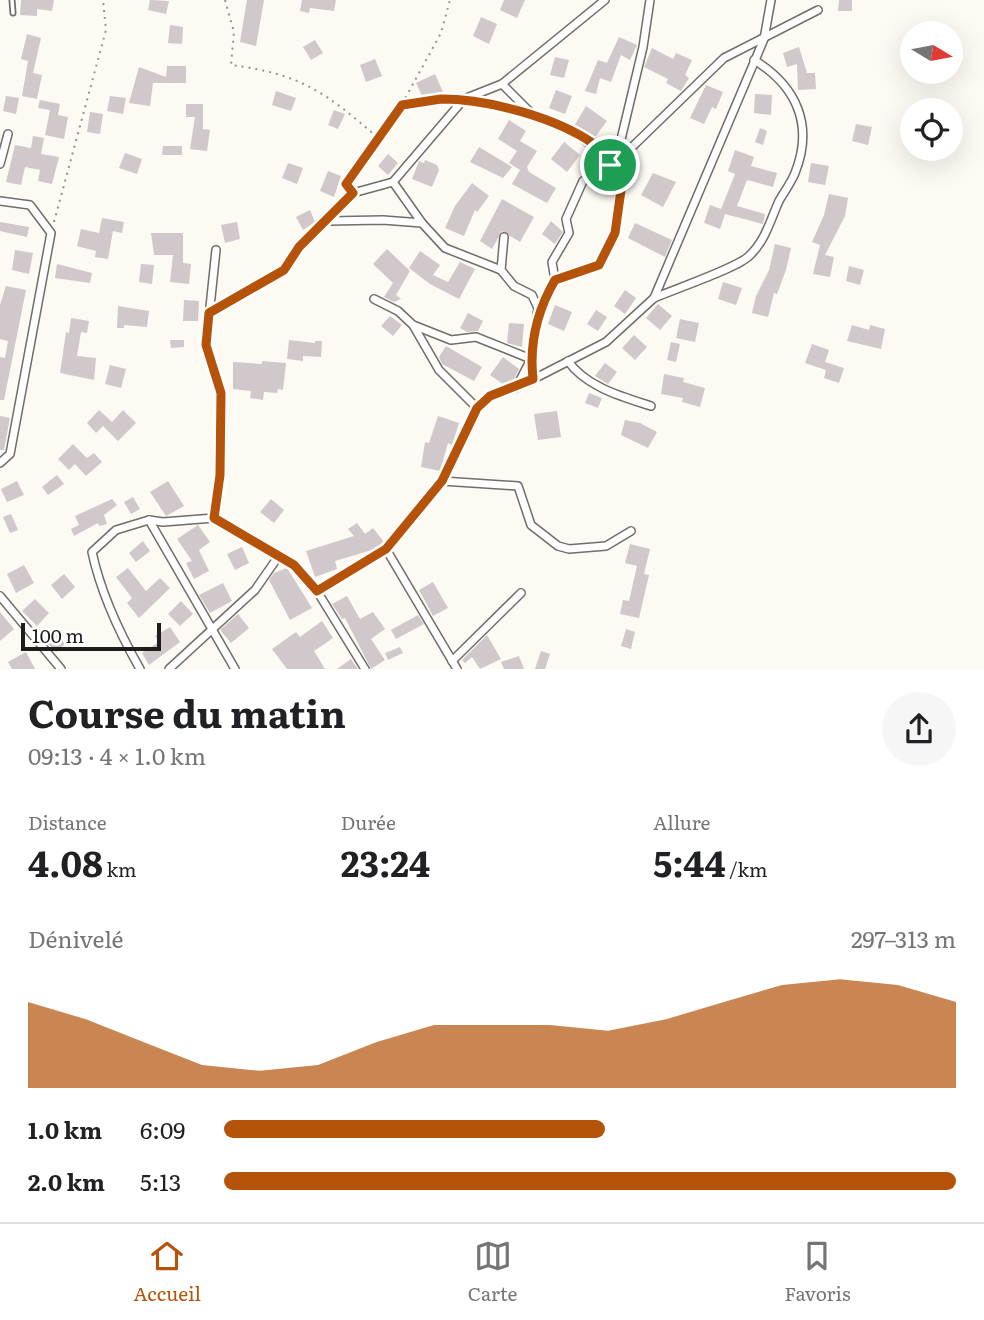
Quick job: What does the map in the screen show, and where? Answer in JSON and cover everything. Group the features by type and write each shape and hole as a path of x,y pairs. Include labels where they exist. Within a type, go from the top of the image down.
{"street":[{"path":"209,313 284,270 299,247 353,193 393,182 464,99 502,84 605,0"},
{"path":"610,165 618,152 643,47 650,0"},
{"path":"654,298 764,39 771,0"},
{"path":"533,379 531,359 538,309 555,280 552,262 569,233 566,219 583,181 610,165 724,58 818,10"},
{"path":"317,591 386,549 442,481 477,408 490,396 516,388 606,342 654,298 747,258 769,230 779,202 794,176 805,133 798,106 774,72 754,60"},
{"path":"502,84 534,115"},
{"path":"464,99 534,115 596,145 622,183 615,233 599,265 555,280"},
{"path":"0,164 8,134"},
{"path":"393,182 422,223 445,248 502,270 514,286 532,295 538,309"},
{"path":"0,201 30,205 51,233 10,454 0,463"},
{"path":"327,221 383,220 422,223"},
{"path":"502,270 504,237"},
{"path":"214,518 220,475 221,393 206,345 216,250"},
{"path":"374,299 398,311 413,325 439,370 477,408"},
{"path":"413,325 451,340 475,337 531,359"},
{"path":"516,388 531,359"},
{"path":"568,362 573,369 611,393 651,406"},
{"path":"442,481 518,486 531,525 558,546 569,549 606,547 631,531"},
{"path":"140,669 123,640 98,581 92,552 116,530 149,520 163,522 214,518 294,565 317,591 365,669"},
{"path":"149,520 235,669"},
{"path":"386,549 457,669"},
{"path":"169,669 255,590 278,557"},
{"path":"452,661 521,593"},
{"path":"0,596 61,669"}],"lane":[{"path":"12,0 13,13"}],"path":[{"path":"51,233 106,30 103,0"},
{"path":"225,0 234,32 231,65 271,70 321,91 377,137"},
{"path":"353,193 346,184 402,105 441,33 450,0"},
{"path":"402,105 441,99 464,99"}],"building":[{"path":"21,0 54,0 52,11 37,9 37,16 20,15"},
{"path":"150,0 169,1 166,14 148,10"},
{"path":"247,0 264,0 256,46 240,42"},
{"path":"302,0 336,0 334,11 310,8 309,13 300,11"},
{"path":"504,0 525,0 517,18 500,10"},
{"path":"839,0 852,0 852,11 838,11"},
{"path":"481,17 497,24 489,44 473,36"},
{"path":"170,25 183,27 182,44 168,43"},
{"path":"27,34 41,38 33,73 42,75 37,99 22,96 28,61 21,59"},
{"path":"619,37 637,45 630,60 621,55 611,82 600,78 596,94 585,91 598,60 607,63"},
{"path":"315,40 323,53 311,60 303,47"},
{"path":"799,47 807,73 815,73 816,89 798,90 797,64 787,67 783,53"},
{"path":"652,48 673,59 676,53 692,60 685,75 689,78 681,91 666,83 668,79 644,67"},
{"path":"555,57 569,60 564,78 550,75"},
{"path":"375,59 382,76 366,82 360,65"},
{"path":"167,66 186,66 186,83 153,83 150,106 129,103 139,67 166,77"},
{"path":"435,74 443,92 424,100 416,83"},
{"path":"706,85 723,92 716,109 712,107 704,124 690,118"},
{"path":"556,90 572,96 565,114 549,108"},
{"path":"276,91 296,98 291,111 272,105"},
{"path":"755,94 772,95 771,115 754,113"},
{"path":"6,96 19,98 16,114 3,111"},
{"path":"110,96 126,98 123,114 107,111"},
{"path":"40,100 60,104 58,115 68,117 64,139 45,135 50,110 38,108"},
{"path":"186,104 203,104 203,129 210,130 207,151 190,149 195,117 186,117"},
{"path":"586,106 607,121 593,140 574,126"},
{"path":"334,110 345,114 338,129 328,125"},
{"path":"90,112 103,114 100,134 87,132"},
{"path":"509,120 526,131 520,141 537,151 527,167 529,172 556,188 547,203 512,184 520,170 509,163 517,151 498,139"},
{"path":"856,124 872,127 868,145 852,141"},
{"path":"760,128 767,131 763,145 755,142"},
{"path":"33,136 44,138 41,154 59,157 52,184 38,181 40,170 25,167 21,185 6,182 15,145 31,148"},
{"path":"564,142 580,155 567,172 551,159"},
{"path":"163,146 182,146 182,155 162,155"},
{"path":"479,147 512,167 503,178 470,162"},
{"path":"735,150 754,157 751,166 777,173 773,187 747,180 737,206 765,214 763,224 725,214 720,229 704,223 710,205 721,209 735,174 728,171"},
{"path":"125,153 142,159 137,174 119,168"},
{"path":"388,154 398,163 388,175 378,166"},
{"path":"425,160 437,165 439,170 432,187 412,179 419,161 424,163"},
{"path":"288,163 303,168 297,184 282,178"},
{"path":"811,163 829,166 825,185 808,182"},
{"path":"328,171 341,176 334,197 320,191"},
{"path":"653,173 676,182 663,207 641,195"},
{"path":"472,183 489,196 477,212 475,210 464,236 445,228 455,206"},
{"path":"829,194 848,198 845,216 825,255 834,257 830,277 813,274 820,245 812,242 824,215"},
{"path":"502,199 534,217 520,242 502,231 492,249 480,241"},
{"path":"310,210 315,222 303,230 296,217"},
{"path":"102,218 124,222 122,233 113,231 108,259 95,257 96,251 77,246 81,229 99,233"},
{"path":"551,221 563,232 555,244 542,234"},
{"path":"0,222 29,227 27,237 0,231"},
{"path":"237,222 240,239 225,243 221,225"},
{"path":"635,223 672,240 665,257 628,238"},
{"path":"151,233 183,233 183,263 191,264 189,284 170,282 173,255 154,255"},
{"path":"775,244 791,248 786,270 777,294 774,293 768,317 752,313 756,296 769,270"},
{"path":"387,249 410,271 396,295 401,299 394,302 384,297 393,283 373,264"},
{"path":"15,250 33,253 29,274 12,270"},
{"path":"420,251 440,265 433,275 448,282 460,262 475,269 459,299 430,284 409,268"},
{"path":"57,264 92,273 90,283 55,278"},
{"path":"141,264 154,265 152,284 139,282"},
{"path":"849,266 864,270 860,285 846,281"},
{"path":"723,282 742,288 736,305 718,299"},
{"path":"6,286 26,290 4,400 0,400 0,357 5,358 8,341 0,339 0,305"},
{"path":"625,290 636,298 625,314 614,306"},
{"path":"184,300 199,301 198,321 183,321"},
{"path":"658,304 672,316 660,330 646,318"},
{"path":"555,305 572,312 564,331 548,324"},
{"path":"118,306 149,311 147,327 124,325 124,328 117,328"},
{"path":"596,310 607,317 598,331 587,324"},
{"path":"468,313 483,321 478,331 467,332 460,328"},
{"path":"390,316 402,325 393,336 381,326"},
{"path":"71,318 89,321 87,333 81,332 77,356 96,358 94,380 60,373 66,332 69,333"},
{"path":"680,319 699,323 695,342 676,338"},
{"path":"509,323 524,324 522,347 507,343"},
{"path":"852,325 869,330 870,325 885,329 881,349 847,341"},
{"path":"634,335 647,347 635,360 622,348"},
{"path":"170,340 184,340 184,347 171,348"},
{"path":"289,340 315,343 322,341 321,357 303,356 303,361 287,359"},
{"path":"671,342 680,344 676,362 667,360"},
{"path":"812,344 829,350 825,362 844,368 839,383 824,378 826,370 805,363"},
{"path":"446,346 482,367 474,381 442,364 439,357"},
{"path":"503,357 519,369 512,383 504,385 490,375"},
{"path":"262,361 286,363 283,390 278,389 277,393 264,392 263,400 250,398 251,391 233,389 233,362 262,364"},
{"path":"605,363 617,372 608,384 595,376"},
{"path":"110,365 126,369 121,388 105,384"},
{"path":"664,374 684,378 683,382 705,388 700,407 682,402 683,398 661,394"},
{"path":"589,393 602,398 598,408 585,403"},
{"path":"99,410 112,422 123,410 136,423 118,441 103,426 96,433 87,423"},
{"path":"557,411 561,437 538,440 534,414"},
{"path":"0,416 10,418 4,450 0,450"},
{"path":"438,416 459,423 452,445 448,443 440,471 421,467 425,442 429,443"},
{"path":"625,420 640,423 657,432 648,448 621,435"},
{"path":"73,444 87,458 94,453 102,462 86,476 75,464 69,470 58,459"},
{"path":"57,475 64,484 48,495 42,487"},
{"path":"17,481 24,495 7,502 1,489"},
{"path":"168,481 184,506 166,516 150,492"},
{"path":"133,497 140,509 131,514 124,502"},
{"path":"112,499 117,505 104,515 107,524 99,526 98,523 74,536 71,529 79,525 75,516"},
{"path":"271,499 284,510 274,523 260,512"},
{"path":"11,514 18,530 10,533 3,517"},
{"path":"357,523 365,534 373,528 384,542 372,550 335,561 337,569 315,577 306,551 354,536 348,529"},
{"path":"198,525 210,542 199,550 209,571 194,579 186,563 192,561 177,539"},
{"path":"143,541 150,551 136,562 129,553"},
{"path":"630,544 650,549 644,574 649,575 639,618 620,614 623,600 629,601 637,566 625,563"},
{"path":"242,547 249,563 235,570 227,554"},
{"path":"24,565 34,583 16,593 7,574"},
{"path":"128,568 146,591 160,578 170,588 139,618 127,603 132,598 116,577"},
{"path":"287,568 312,608 290,620 269,580 274,573"},
{"path":"64,574 75,587 62,599 51,585"},
{"path":"433,582 448,608 433,616 419,590"},
{"path":"223,583 232,601 210,613 199,595"},
{"path":"347,596 360,619 373,612 385,629 371,639 385,660 371,669 345,618 342,619 332,604"},
{"path":"35,599 49,613 37,626 22,611"},
{"path":"181,601 193,614 180,626 168,614"},
{"path":"0,612 14,629 0,641"},
{"path":"238,614 249,628 231,643 220,630"},
{"path":"418,615 424,624 396,639 391,630"},
{"path":"322,621 333,638 314,651 325,669 287,669 272,649 296,632 300,637"},
{"path":"170,627 180,642 149,665 142,653 159,642 155,636"},
{"path":"626,629 635,632 631,649 621,646"},
{"path":"53,631 65,644 56,652 44,639"},
{"path":"487,635 501,659 480,669 472,657 465,663 462,660"},
{"path":"400,647 403,653 388,660 385,653"},
{"path":"541,651 550,654 545,669 535,669"},
{"path":"26,652 35,669 12,669 8,662"},
{"path":"519,656 524,669 504,669 501,662"},
{"path":"351,659 358,669 337,669"}],"route":[{"path":"441,99 464,99 534,115 596,145 610,165 622,183 615,233 599,265 555,280 538,309 531,359 533,379 516,388 490,396 477,408 442,481 386,549 317,591 294,565 214,518 220,475 221,393 206,345 209,313 284,270 299,247 353,193 346,184 402,105 441,99"}]}
